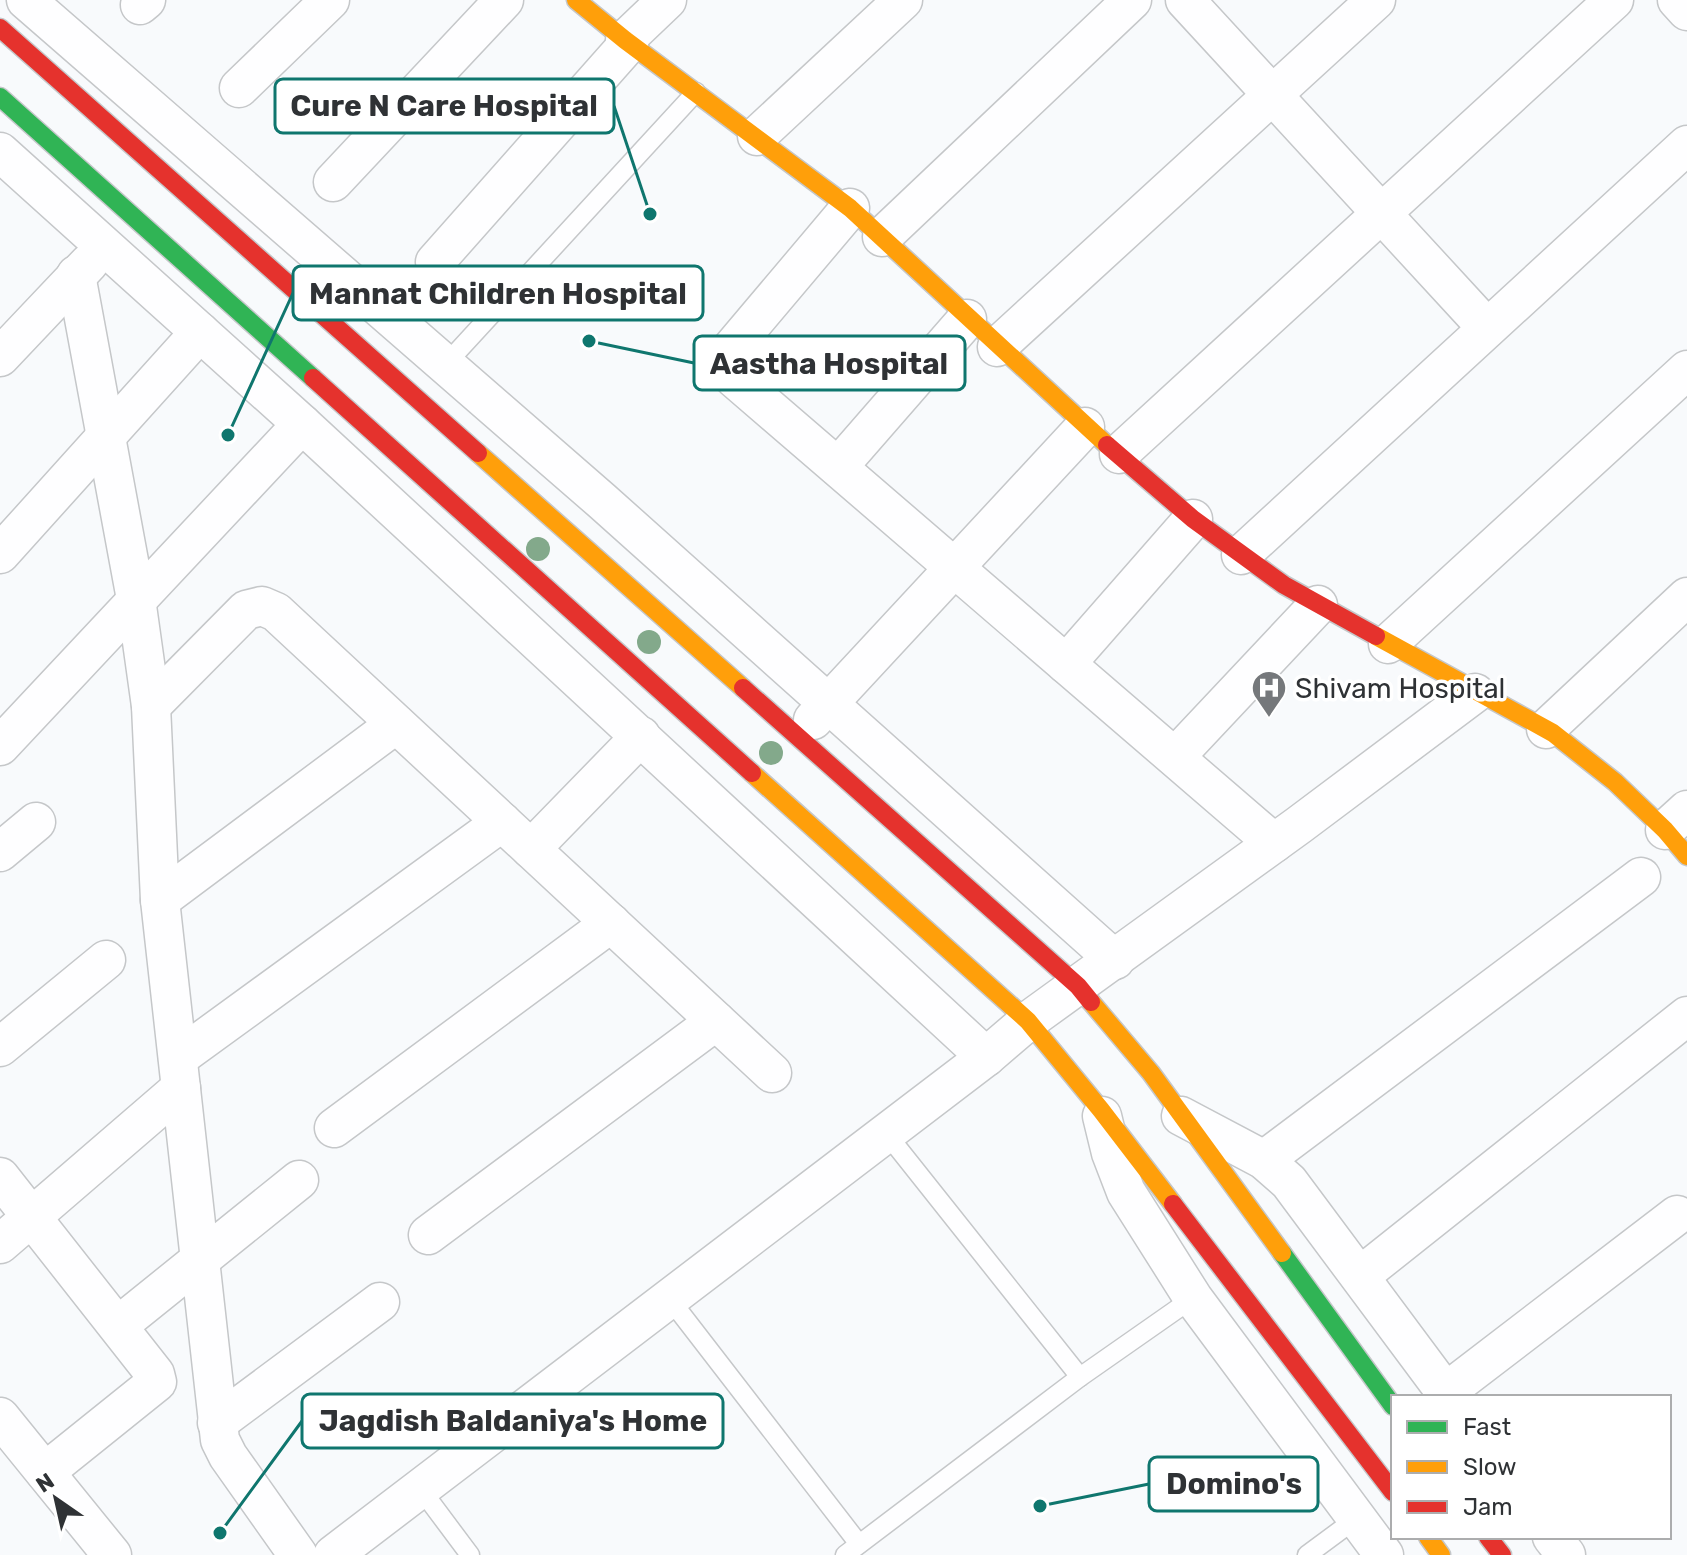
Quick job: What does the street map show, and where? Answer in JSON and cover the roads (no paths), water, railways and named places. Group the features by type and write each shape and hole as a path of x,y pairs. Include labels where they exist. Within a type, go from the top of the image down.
{"street":[{"path":"26,0 829,703 1115,960"},
{"path":"239,88 330,0"},
{"path":"333,182 504,0"},
{"path":"576,0 627,42 850,208 1085,427 1193,519 1284,585 1475,693 1546,729 1680,832"},
{"path":"435,262 667,0"},
{"path":"757,136 903,0"},
{"path":"882,237 1132,0"},
{"path":"1185,0 1487,328"},
{"path":"997,347 1376,0"},
{"path":"1119,454 1614,0"},
{"path":"1677,0 1687,11"},
{"path":"0,28 1078,986 1151,1073 1391,1403"},
{"path":"0,97 1028,1021 1101,1110 1391,1489"},
{"path":"1241,555 1687,145"},
{"path":"3,161 106,246 302,424 986,1057"},
{"path":"850,208 731,349 727,365 734,378 1274,843"},
{"path":"0,357 106,246"},
{"path":"76,275 136,599 151,706 160,900 217,1423 220,1440 228,1456 298,1555"},
{"path":"838,467 967,319"},
{"path":"0,554 200,332"},
{"path":"1388,644 1687,370"},
{"path":"0,746 302,424"},
{"path":"798,737 1085,427"},
{"path":"1066,664 1193,519"},
{"path":"1546,729 1687,597"},
{"path":"1175,757 1318,605"},
{"path":"151,706 246,610 262,606 276,612 772,1073"},
{"path":"348,1550 420,1488 986,1057 1028,1021 1475,693"},
{"path":"160,900 396,724"},
{"path":"531,849 641,736"},
{"path":"0,852 36,822"},
{"path":"0,1244 179,1073 502,822"},
{"path":"1264,1160 1641,877"},
{"path":"334,1128 611,923"},
{"path":"2,1042 106,960"},
{"path":"1360,1276 1687,1016"},
{"path":"428,1235 716,1021"},
{"path":"1101,1110 1111,1153 1126,1192 1193,1298 1384,1555"},
{"path":"1181,1116 1264,1160 1289,1182 1447,1395 1677,1215"},
{"path":"0,1177 119,1325 155,1374 157,1382 45,1472"},
{"path":"119,1325 299,1180"},
{"path":"217,1423 380,1302"},
{"path":"0,1417 112,1555"},
{"path":"1490,1539 1502,1555"},
{"path":"1554,1539 1566,1555"}],"lane":[{"path":"445,365 696,92"},
{"path":"886,1133 1080,1377"},
{"path":"669,1298 852,1550 1080,1377 1193,1298"},
{"path":"420,1488 470,1555"},
{"path":"1307,1555 1357,1518"}],"place":[{"name":"Cure N Care Hospital","path":"650,214"},
{"name":"Aastha Hospital","path":"589,341"},
{"name":"Mannat Children Hospital","path":"228,435"},
{"name":"Shivam Hospital","path":"1269,719"},
{"name":"Domino's","path":"1040,1506"},
{"name":"Jagdish Baldaniya's Home","path":"220,1533"}]}
